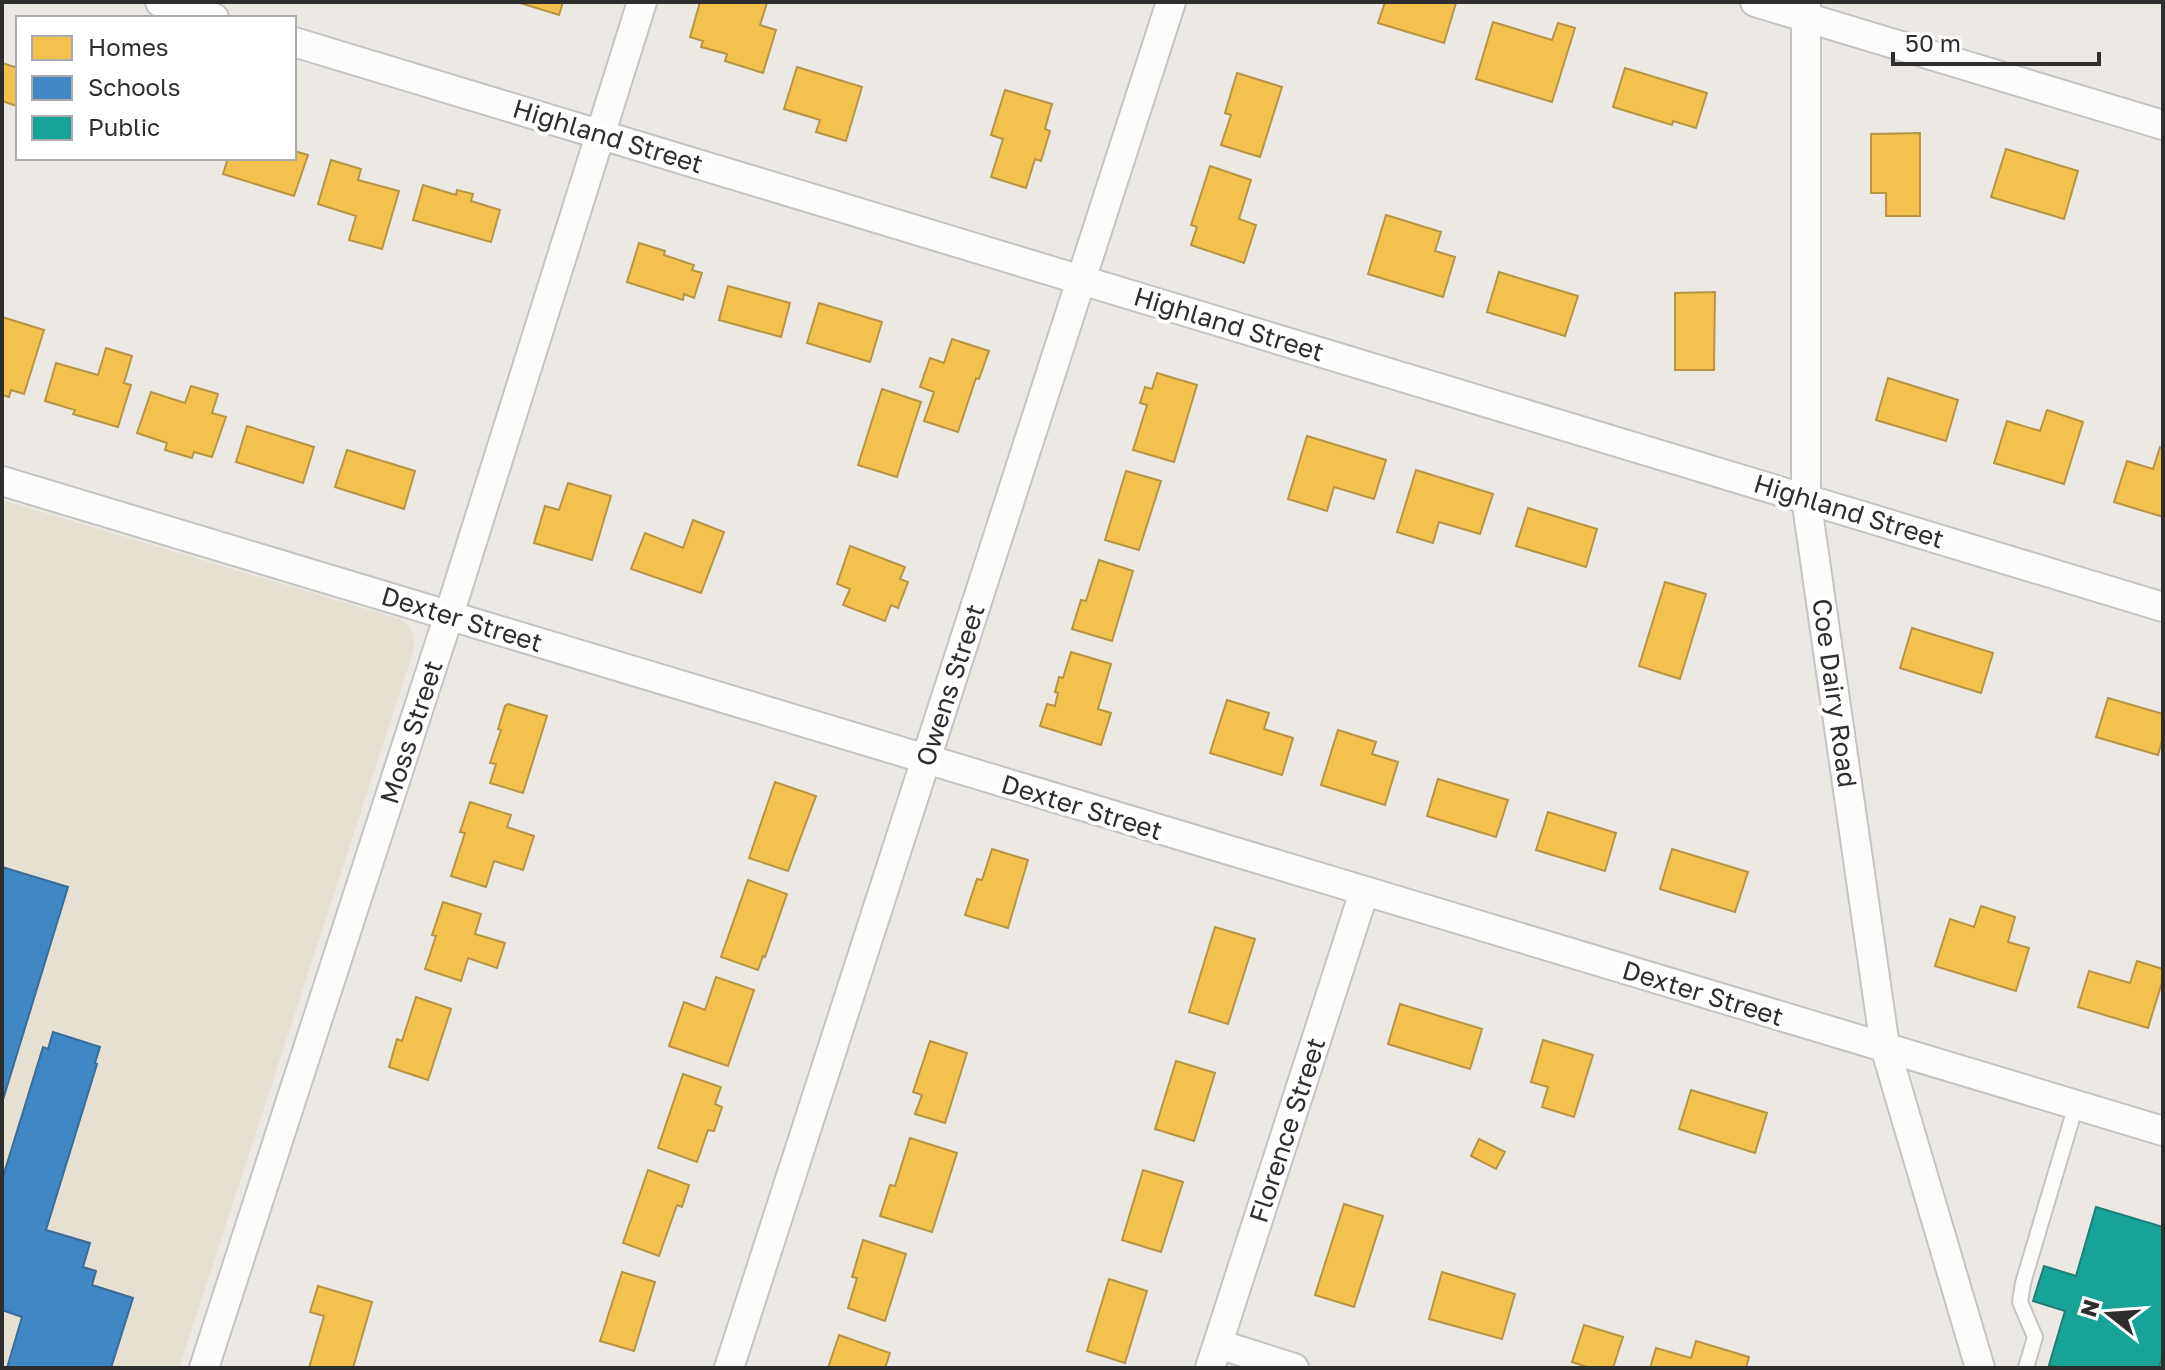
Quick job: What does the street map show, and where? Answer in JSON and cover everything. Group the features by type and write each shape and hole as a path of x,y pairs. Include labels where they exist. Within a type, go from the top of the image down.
{"street":[{"path":"160,2 207,16"},
{"name":"Moss Street","path":"204,1368 449,615 642,2"},
{"name":"Owens Street","path":"729,1368 1171,2"},
{"path":"1755,2 1805,10 2163,125"},
{"name":"Coe Dairy Road","path":"1805,10 1806,498 1885,1047 1980,1368"},
{"name":"Highland Street","path":"296,43 2163,607"},
{"name":"Dexter Street","path":"2,481 2163,1131"},
{"name":"Florence Street","path":"1214,1356 1364,892"},
{"path":"1214,1356 1294,1368"}],"lane":[{"path":"2026,1368 2035,1337 2020,1302 2023,1283 2076,1105"}],"shaded area":[{"path":"2,500 399,619 408,625 414,636 414,649 179,1368 2,1368"}],"building: Homes":[{"path":"517,2 563,2 559,15"},
{"path":"700,2 767,3 760,25 776,30 763,73 725,61 727,54 701,47 703,41 690,37"},
{"path":"1385,2 1456,3 1444,43 1378,23"},
{"path":"1493,22 1552,40 1558,23 1575,28 1552,102 1476,79"},
{"path":"2,63 16,67 16,106 2,101"},
{"path":"797,67 862,87 846,141 816,132 820,120 784,109"},
{"path":"1625,68 1707,93 1696,128 1673,121 1672,125 1613,107"},
{"path":"1237,73 1282,87 1260,157 1221,145 1231,115 1225,113"},
{"path":"1005,90 1052,104 1045,129 1050,131 1041,161 1035,159 1026,188 991,177 1003,139 991,135"},
{"path":"1920,133 1920,216 1886,216 1886,193 1871,193 1871,134"},
{"path":"2006,149 2078,171 2064,219 1991,197"},
{"path":"296,152 308,155 294,196 223,174 227,160 296,160"},
{"path":"331,160 361,169 358,180 399,191 382,249 349,240 356,216 318,204"},
{"path":"1210,166 1251,180 1239,219 1256,225 1244,263 1191,245 1197,227 1191,225"},
{"path":"423,185 456,195 457,190 473,194 471,201 500,210 491,242 413,220"},
{"path":"1386,215 1441,232 1435,251 1455,257 1443,297 1368,274"},
{"path":"639,243 665,251 664,255 694,265 692,270 702,273 694,298 684,294 683,300 627,282"},
{"path":"1499,272 1578,296 1565,336 1487,312"},
{"path":"728,286 790,303 781,337 719,320"},
{"path":"1715,292 1714,370 1675,370 1675,293"},
{"path":"819,303 882,322 870,362 807,343"},
{"path":"2,317 44,330 24,394 11,390 9,397 2,395"},
{"path":"952,339 989,351 979,379 976,378 958,432 924,421 934,392 920,387 930,358 944,363"},
{"path":"106,348 132,356 124,383 131,385 118,427 73,414 75,410 45,401 56,363 98,375"},
{"path":"1157,373 1197,385 1174,462 1133,450 1147,405 1140,403 1145,387 1152,389"},
{"path":"1888,378 1958,400 1946,441 1876,420"},
{"path":"191,386 218,394 212,413 226,417 212,457 194,452 192,458 165,450 167,443 137,433 151,392 185,403"},
{"path":"882,389 921,402 897,477 858,465"},
{"path":"2047,410 2083,422 2064,484 1994,463 2007,421 2040,431"},
{"path":"247,426 314,447 303,483 236,462"},
{"path":"1307,436 1386,460 1374,499 1334,487 1327,511 1288,499"},
{"path":"2160,447 2163,449 2163,517 2114,502 2127,461 2153,469"},
{"path":"347,450 415,471 404,509 335,487"},
{"path":"1416,470 1493,494 1480,534 1439,522 1433,543 1397,532"},
{"path":"1126,471 1161,481 1139,550 1105,540"},
{"path":"568,483 611,496 592,560 534,543 545,506 559,510"},
{"path":"1528,508 1597,529 1586,567 1516,546"},
{"path":"693,520 724,532 701,593 631,569 645,533 683,548"},
{"path":"850,546 905,567 900,579 908,582 898,608 891,605 885,621 843,605 850,589 837,584"},
{"path":"1099,560 1133,571 1112,641 1072,629 1081,600 1086,601"},
{"path":"1665,582 1706,594 1680,679 1639,666"},
{"path":"1912,628 1993,653 1981,693 1900,668"},
{"path":"1071,652 1111,664 1098,709 1111,713 1101,745 1040,726 1047,704 1055,706 1059,677 1063,678"},
{"path":"2108,698 2163,714 2163,737 2158,755 2096,737"},
{"path":"1227,700 1269,713 1264,729 1293,738 1282,775 1210,753"},
{"path":"508,704 547,716 523,793 490,783 496,764 490,763"},
{"path":"1338,730 1376,742 1372,754 1398,762 1385,805 1321,785"},
{"path":"1438,779 1508,800 1496,837 1427,816"},
{"path":"775,782 816,796 788,871 749,858"},
{"path":"470,802 511,815 507,827 534,836 523,870 494,861 486,887 451,876 465,833 460,832"},
{"path":"1548,812 1616,833 1605,871 1536,850"},
{"path":"992,849 1028,860 1008,928 965,915 977,879 982,880"},
{"path":"1672,849 1748,872 1735,912 1660,889"},
{"path":"748,880 787,894 758,970 721,957"},
{"path":"443,902 481,914 475,934 505,943 497,968 468,958 461,981 425,969"},
{"path":"1981,906 2015,917 2008,942 2029,948 2016,991 1935,966 1950,919 1974,927"},
{"path":"1215,927 1255,939 1228,1024 1189,1012"},
{"path":"2137,961 2163,969 2163,979 2148,1028 2078,1007 2089,971 2130,983"},
{"path":"716,977 754,990 728,1066 669,1046 684,1002 705,1010"},
{"path":"416,997 451,1009 428,1080 389,1067 397,1039 402,1041"},
{"path":"1400,1004 1482,1029 1470,1069 1388,1044"},
{"path":"1543,1040 1593,1055 1574,1117 1542,1107 1548,1087 1531,1082"},
{"path":"930,1041 967,1053 945,1123 915,1114 922,1095 913,1092"},
{"path":"1176,1061 1215,1073 1194,1141 1155,1129"},
{"path":"683,1074 721,1087 715,1104 722,1107 714,1131 708,1130 697,1162 658,1148"},
{"path":"1691,1090 1767,1113 1755,1153 1679,1129"},
{"path":"910,1138 957,1153 932,1232 880,1216 890,1185 895,1186"},
{"path":"1479,1139 1505,1152 1496,1169 1471,1156"},
{"path":"648,1170 689,1185 682,1207 677,1205 659,1256 623,1243"},
{"path":"1143,1170 1183,1182 1161,1252 1122,1240"},
{"path":"1344,1204 1383,1216 1354,1307 1315,1295"},
{"path":"863,1240 906,1254 885,1321 848,1308 857,1278 852,1277"},
{"path":"622,1272 655,1282 634,1351 600,1341"},
{"path":"1442,1272 1515,1294 1502,1339 1429,1319"},
{"path":"1109,1279 1147,1291 1125,1363 1087,1351"},
{"path":"318,1286 372,1302 353,1368 309,1368 324,1316 310,1312"},
{"path":"1584,1325 1623,1337 1613,1368 1590,1368 1572,1362"},
{"path":"839,1335 890,1353 885,1368 828,1368"},
{"path":"1696,1341 1749,1357 1746,1368 1650,1368 1656,1348 1691,1358"}],"building: Schools":[{"path":"2,867 68,887 2,1103"},
{"path":"53,1032 100,1047 46,1230 90,1243 83,1267 96,1271 92,1285 133,1298 111,1368 7,1368 22,1317 2,1310 2,1180 43,1047 48,1049"}],"building: Public":[{"path":"2096,1207 2163,1227 2163,1353 2159,1368 2060,1368 2049,1365 2065,1311 2033,1301 2044,1266 2076,1276"}]}
